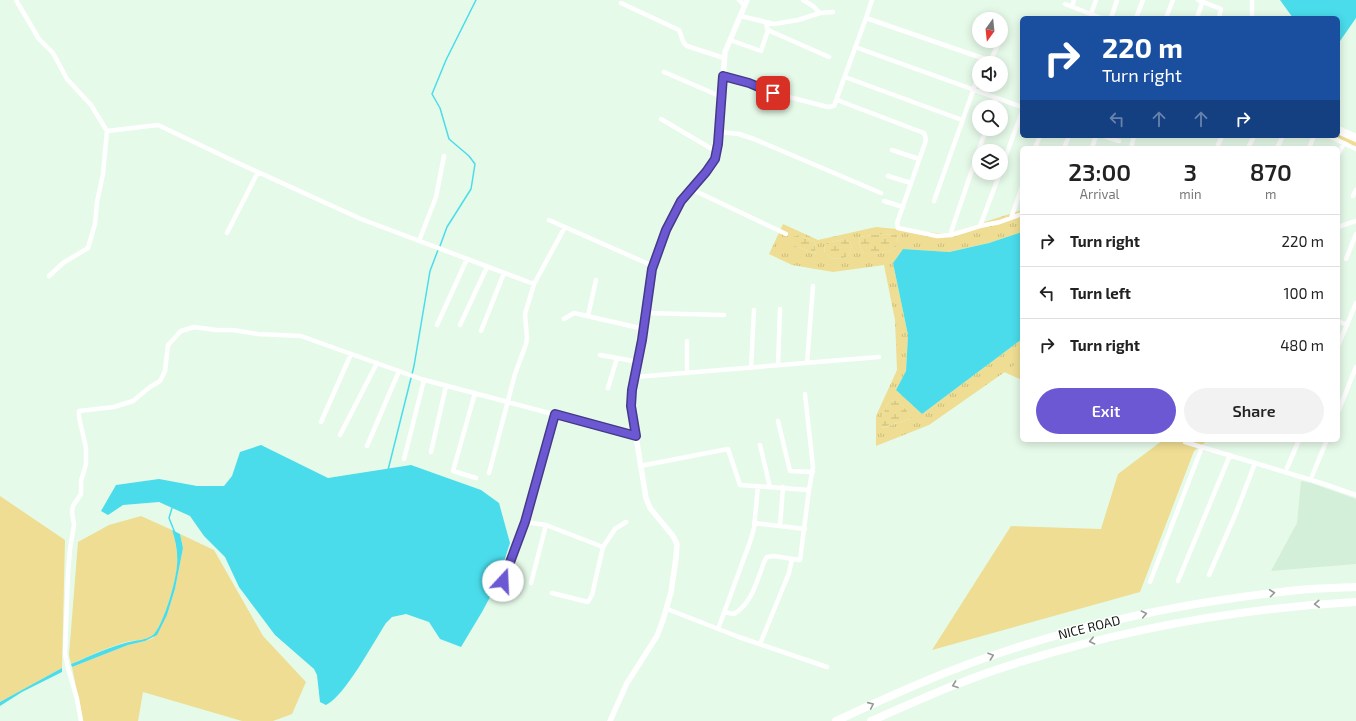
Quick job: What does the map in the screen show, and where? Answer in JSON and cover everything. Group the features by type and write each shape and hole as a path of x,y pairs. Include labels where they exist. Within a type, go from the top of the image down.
{"highway":[{"name":"NICE ROAD","path":"836,721 924,681 983,659 1043,639 1093,626 1151,613 1230,599 1299,590 1356,587"},
{"name":"NICE ROAD","path":"871,721 939,691 976,677 1016,663 1084,643 1212,616 1280,607 1356,602"}],"street":[{"path":"16,0 39,39 53,53 67,79 91,105 108,131 95,224 88,248 63,263 49,276"},
{"path":"610,721 627,683 656,636 667,609 676,558 677,544 673,536 650,508 646,498 631,406 653,266 670,219 681,201 715,159 719,132 725,52 746,3 739,0"},
{"path":"803,0 813,6 820,13"},
{"path":"723,76 749,83 773,93 828,107 834,106 872,0"},
{"path":"1072,6 1074,0"},
{"path":"1091,14 1096,0"},
{"path":"1112,16 1117,0"},
{"path":"1137,16 1143,0"},
{"path":"1167,16 1172,0"},
{"path":"1252,0 1252,16"},
{"path":"1197,16 1201,1 1221,9 1219,16"},
{"path":"621,3 679,30 683,43 687,46 724,58"},
{"path":"1065,4 1096,16"},
{"path":"741,16 774,24 785,23 820,13 833,12"},
{"path":"866,18 976,56"},
{"path":"730,40 761,51 768,30 766,22"},
{"path":"768,30 829,57"},
{"path":"855,47 972,90"},
{"path":"664,72 722,97"},
{"path":"845,77 962,120"},
{"path":"934,201 972,92"},
{"path":"979,92 1020,106"},
{"path":"837,100 924,133 926,139 897,223 898,228 937,236 951,235 980,226 1000,222 1020,215"},
{"path":"1008,150 1020,117"},
{"path":"661,119 717,152"},
{"path":"108,131 158,125 361,219 534,284"},
{"path":"1340,129 1356,136"},
{"path":"719,132 739,134 754,139 881,193"},
{"path":"1340,133 1356,140"},
{"path":"951,235 984,136"},
{"path":"1110,138 1119,141"},
{"path":"1218,146 1221,138"},
{"path":"1333,138 1356,149"},
{"path":"1340,151 1344,143"},
{"path":"892,150 919,159"},
{"path":"419,241 436,197 444,156"},
{"path":"227,233 258,172"},
{"path":"888,176 911,183"},
{"path":"980,226 997,180"},
{"path":"691,189 786,234"},
{"path":"1353,196 1356,190"},
{"path":"1011,218 1020,193"},
{"path":"884,201 903,207"},
{"path":"549,220 653,266"},
{"path":"1340,227 1356,221"},
{"path":"489,473 516,374 526,344 525,314 534,284 565,227"},
{"path":"1346,260 1356,234"},
{"path":"437,325 467,259"},
{"path":"460,325 487,267"},
{"path":"481,330 504,273"},
{"path":"588,316 596,280"},
{"path":"807,363 813,286"},
{"path":"1340,341 1356,303"},
{"path":"778,365 780,309"},
{"path":"751,368 754,310"},
{"path":"564,319 574,313 644,329"},
{"path":"646,313 724,315"},
{"path":"1340,322 1347,325"},
{"path":"81,721 77,699 65,654 70,548 74,525 72,512 81,494 81,481 86,464 86,448 78,417 79,411 114,407 133,401 160,380 165,371 168,345 181,331 194,327 216,330 233,330 258,334 301,336 424,380 636,436"},
{"path":"687,341 687,373"},
{"path":"320,422 351,354"},
{"path":"600,355 638,362"},
{"path":"635,377 879,357"},
{"path":"608,388 617,358"},
{"path":"340,435 377,363"},
{"path":"1340,407 1356,367"},
{"path":"367,446 399,371"},
{"path":"404,459 424,380"},
{"path":"431,452 446,386"},
{"path":"474,393 453,471 476,478"},
{"path":"724,612 734,614 749,600 767,557 774,556 800,560 809,490 813,472 805,394"},
{"path":"503,581 525,522 555,414"},
{"path":"778,421 790,471 813,472"},
{"path":"1185,442 1356,495"},
{"path":"1287,468 1298,442"},
{"path":"1312,476 1326,442"},
{"path":"760,445 770,487"},
{"path":"1150,582 1202,447"},
{"path":"640,466 728,450 740,485 809,490"},
{"path":"1178,580 1230,455"},
{"path":"1209,575 1236,513 1255,463"},
{"path":"718,629 750,542 754,523 758,486"},
{"path":"780,526 782,487"},
{"path":"525,522 546,525 603,547"},
{"path":"552,593 588,602 592,595 603,547 615,529 626,522"},
{"path":"754,523 805,529"},
{"path":"531,584 546,525"},
{"path":"760,644 789,573 792,559"},
{"path":"667,609 739,637 827,667"}],"shaded area":[{"path":"1301,481 1311,483 1356,499 1356,564 1271,571 1297,523"}],"green space":[{"path":"1340,134 1356,142 1356,147 1336,138 1340,138"},
{"path":"1020,211 1020,233 989,243 948,252 903,249 893,263 908,335 906,371 896,390 922,414 1020,340 1020,361 929,425 876,446 876,416 897,370 895,320 884,265 833,272 792,265 769,254 783,224 818,240 876,227 947,234","holes":["878,234 897,235 898,239 894,248 875,254 864,253 860,248 860,237","798,235 815,242 816,254 793,245 792,237","845,239 850,242 852,246 849,255 840,259 831,258 827,255 824,248 826,243","898,400 913,418 882,428 882,416 889,401"]},
{"path":"878,234 897,235 898,241 894,248 884,252 875,254 864,253 860,246 860,237"},
{"path":"798,235 815,242 816,254 793,245 791,237"},
{"path":"845,239 850,242 852,246 849,255 840,259 835,259 827,255 824,248 826,243"},
{"path":"1020,361 1020,379 1004,372"},
{"path":"898,400 913,418 881,428 882,416 889,401"},
{"path":"1160,442 1205,442 1194,451 1140,592 932,650 1011,526 1101,529 1118,474"},
{"path":"0,496 65,540 62,668 0,702"},
{"path":"141,516 172,530 176,543 176,573 169,602 162,621 154,634 149,637 116,645 71,664 69,655 78,542 109,525"},
{"path":"180,534 214,550 263,636 306,682 292,714 273,721 242,721 143,692 138,721 83,721 72,667 128,645 153,638 167,615 175,589 183,548"}],"water":[{"path":"1280,0 1356,0 1356,18 1340,41 1340,16 1292,16"},
{"path":"1020,233 1020,340 922,414 896,390 906,371 908,335 893,263 903,249 949,252 989,243"},
{"path":"261,445 328,478 411,465 481,490 499,503 510,543 496,586 461,647 440,639 429,622 406,614 392,617 386,623 342,691 334,700 326,705 320,702 317,675 314,669 275,635 239,587 225,557 204,536 190,516 159,502 123,505 108,515 101,511 116,485 159,479 197,486 224,486 232,476 240,452"},
{"path":"172,530 180,534 183,548 175,589 167,615 157,635 145,641 128,645 72,667 71,664 102,651 152,636 158,629 172,591 176,572 177,552"},
{"path":"62,668 62,672 22,692 0,706 0,702"}],"waterway":[{"path":"440,246 447,227 471,189 475,164 469,156 449,139 440,108 432,94 446,60 476,0"},
{"path":"388,470 414,366 430,271 438,250"},
{"path":"172,508 169,518 175,533"}],"route":[{"path":"503,581 525,522 555,414 636,436 631,406 632,390 642,340 652,269 670,219 681,201 715,159 718,144 723,76 749,83 773,93"}]}
